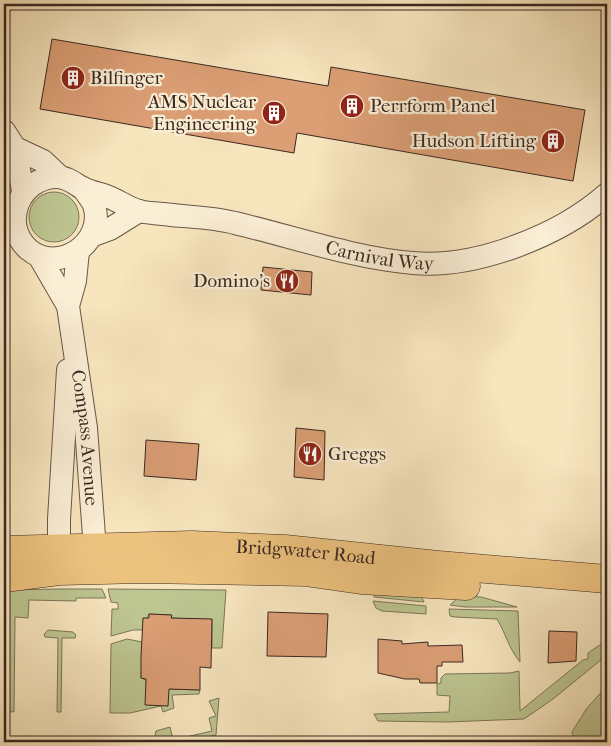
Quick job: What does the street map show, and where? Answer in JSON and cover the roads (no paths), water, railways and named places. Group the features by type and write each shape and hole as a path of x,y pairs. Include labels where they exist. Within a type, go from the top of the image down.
{"main road":[{"name":"Bridgwater Road","path":"96,558 192,545 285,549 438,565 607,579"},
{"name":"Bridgwater Road","path":"4,550 60,559 96,558 305,572 361,580 607,594"},
{"name":"Bridgwater Road","path":"4,578 60,559"}],"street":[{"path":"9,140 43,161 60,177"},
{"path":"9,140 23,191"},
{"path":"85,244 95,224 94,205 83,188 72,181 60,177 46,178 23,191 16,203 10,232 29,250 39,256 57,258 85,244 139,211"},
{"name":"Carnival Way","path":"83,188 111,197 139,211 233,222 346,252 414,264 464,261 513,247 553,230 591,208 607,194"},
{"name":"Compass Avenue","path":"85,244 68,306 70,330 86,428 96,558"},
{"name":"Compass Avenue","path":"39,256 68,306"},
{"name":"Compass Avenue","path":"60,559 59,519 70,330"}],"place":[{"name":"Bilfinger","path":"73,78"},
{"name":"Perrform Panel","path":"352,106"},
{"name":"AMS Nuclear Engineering","path":"274,113"},
{"name":"Hudson Lifting","path":"553,141"},
{"name":"Domino's","path":"287,281"},
{"name":"Greggs","path":"310,454"}]}
